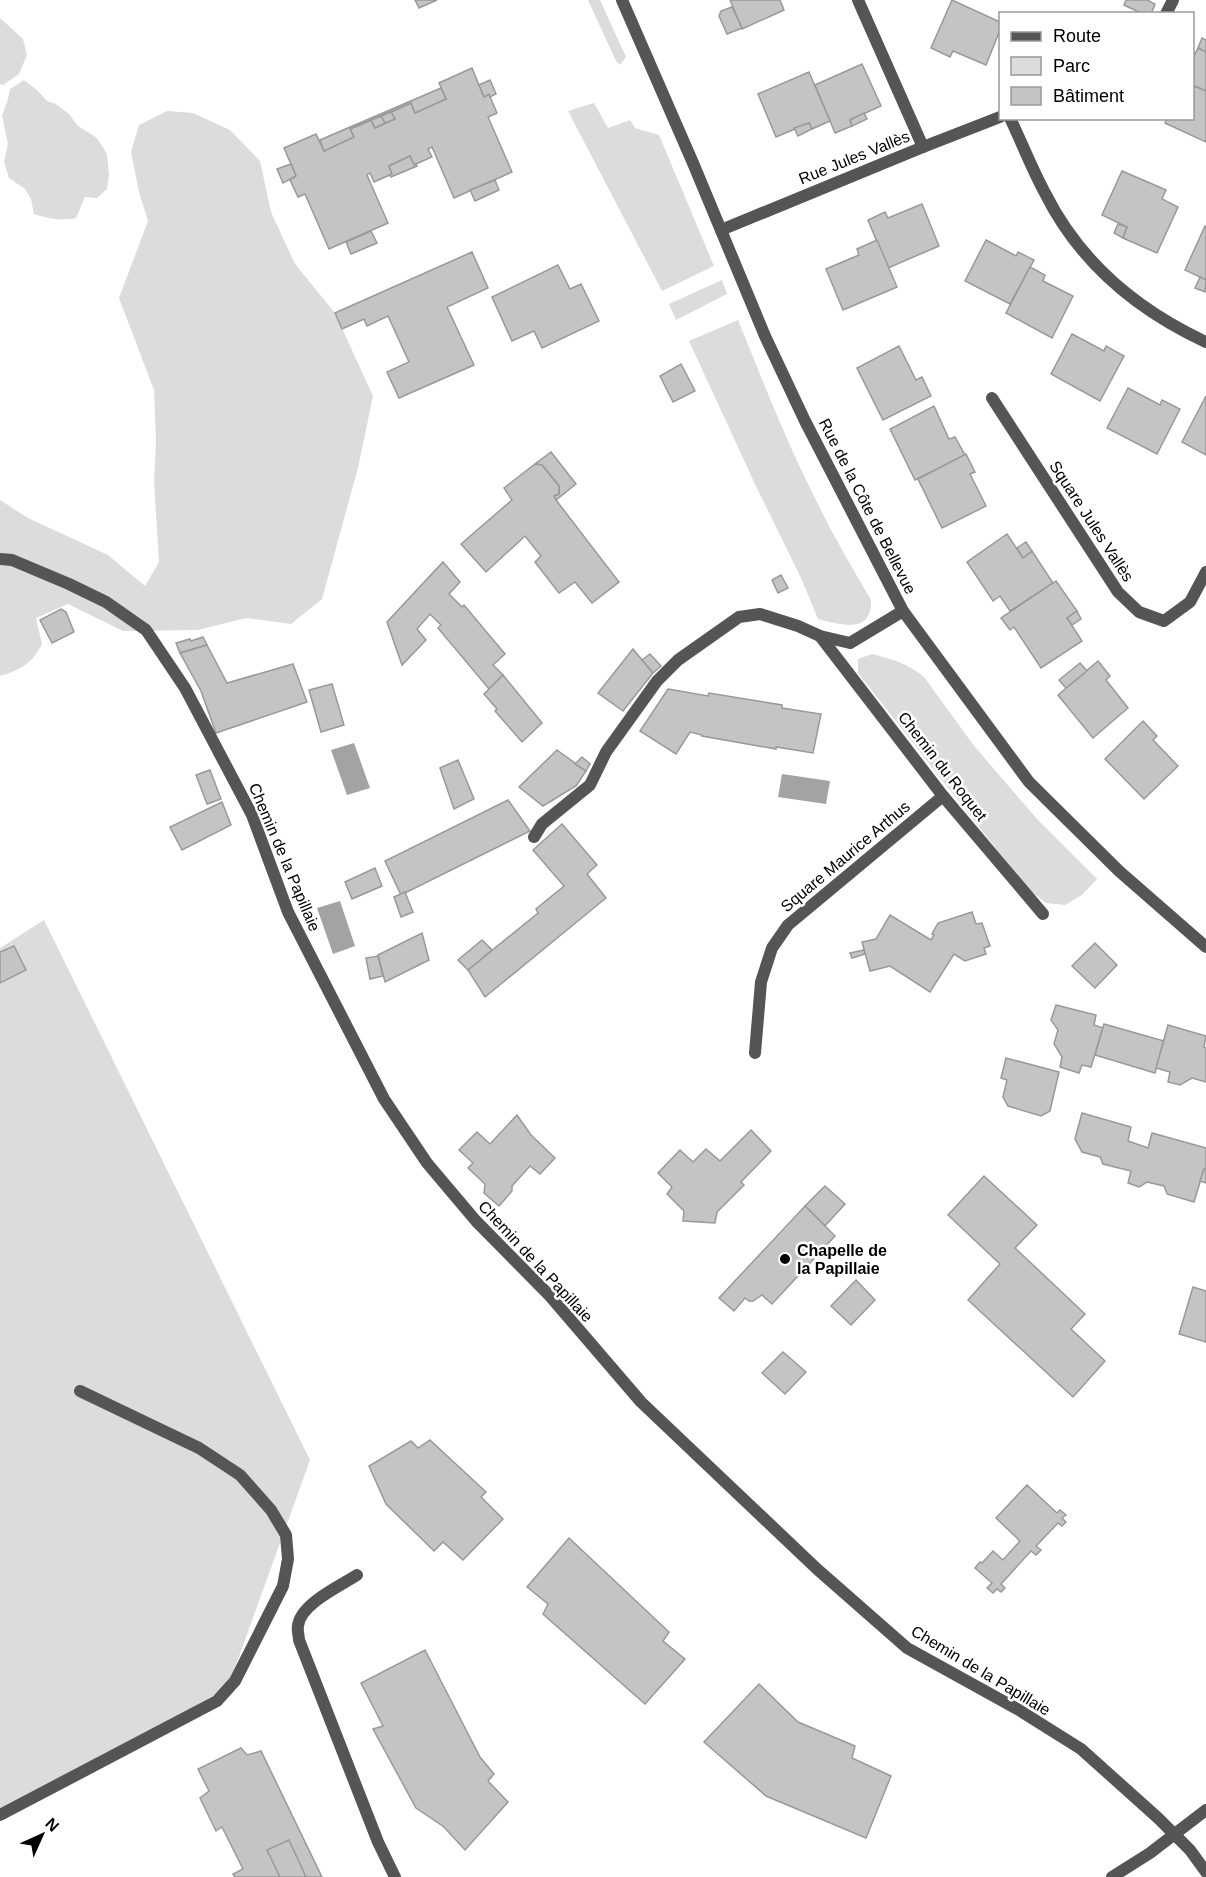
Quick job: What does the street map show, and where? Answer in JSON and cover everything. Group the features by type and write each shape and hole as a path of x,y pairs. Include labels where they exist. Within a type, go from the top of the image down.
{"street":[{"name":"Rue de la Côte de Bellevue","path":"622,0 765,336 805,421 903,611 1029,783 1119,871 1206,947"},
{"path":"858,0 923,147"},
{"name":"Rue Jules Vallès","path":"721,230 999,117"},
{"path":"1011,120 1045,194 1065,227 1088,258 1115,285 1145,309 1176,328 1206,342"},
{"name":"Square Jules Vallès","path":"992,398 1118,592 1139,612 1164,621 1190,602 1206,572"},
{"name":"Chemin de la Papillaie","path":"0,559 12,560 69,584 106,602 146,630 185,688 252,815 288,912 384,1099 427,1163 469,1213 550,1296 641,1402 817,1569 907,1648 1019,1710 1081,1749 1158,1818 1195,1856 1206,1872"},
{"path":"534,837 542,824 590,785 606,752 657,681 678,660 739,617 760,614 798,626 820,636 850,643 903,611"},
{"name":"Chemin du Roquet","path":"820,636 943,796 1043,914"},
{"name":"Square Maurice Arthus","path":"755,1053 761,982 772,948 788,925 943,796"},
{"path":"0,1815 217,1701 235,1681 283,1586 288,1559 286,1536 271,1510 240,1475 199,1448 80,1391"},
{"path":"357,1575 311,1605 302,1615 298,1626 299,1640 378,1842 395,1877"},
{"path":"1112,1877 1175,1835 1206,1810"}],"green space":[{"path":"588,0 600,0 626,57 620,65 616,61"},
{"path":"0,18 23,39 27,55 19,74 3,85 0,84"},
{"path":"24,80 47,101 56,104 69,114 78,126 97,138 107,154 109,175 107,189 97,198 85,197 76,218 55,219 34,214 31,199 25,189 9,178 4,162 8,144 2,116 10,89"},
{"path":"594,103 608,128 630,120 635,128 659,135 714,266 662,291 568,111"},
{"path":"167,111 193,113 230,130 260,161 271,212 295,264 335,313 373,396 358,468 322,599 291,624 246,618 198,630 123,631 68,604 36,618 42,644 38,651 25,665 0,676 0,500 28,518 108,555 145,586 159,562 154,481 156,441 154,390 119,298 148,221 139,192 131,152 139,125"},
{"path":"722,280 727,294 676,320 669,304"},
{"path":"738,320 803,474 834,536 871,600 870,611 866,619 860,623 845,625 818,619 801,578 689,341"},
{"path":"872,654 906,665 924,677 975,747 1037,819 1097,879 1082,895 1065,905 1046,903 1028,889 858,673 858,659"},
{"path":"44,920 310,1460 228,1687 0,1820 0,948"}],"shaded area":[{"path":"354,743 370,788 347,795 331,750"},
{"path":"782,774 830,781 826,804 778,797"},
{"path":"340,901 355,946 333,954 317,908"}],"building":[{"path":"415,0 437,0 419,8"},
{"path":"730,0 780,0 784,10 742,29"},
{"path":"952,0 999,22 999,32 986,65 953,51 950,57 931,48"},
{"path":"1126,0 1147,0 1155,4 1152,12 1139,12 1124,5"},
{"path":"732,7 742,28 727,34 719,16 721,11"},
{"path":"1202,38 1206,40 1206,52 1198,48"},
{"path":"1198,48 1206,52 1206,91 1194,86 1194,56"},
{"path":"862,64 881,106 850,120 852,126 835,133 815,85"},
{"path":"472,68 484,97 489,94 497,113 488,117 512,172 454,198 432,147 428,149 432,157 414,165 410,156 389,166 392,174 374,182 370,173 367,175 388,223 329,249 305,194 298,197 290,180 296,176 284,148 316,134 324,151 354,137 350,129 371,120 375,128 395,119 391,112 411,103 415,113 446,99 439,83"},
{"path":"809,72 830,121 812,129 809,123 776,137 758,94"},
{"path":"490,80 496,94 484,97 479,85"},
{"path":"1194,86 1206,91 1206,142 1165,123 1166,120 1194,120"},
{"path":"441,88 446,99 415,113 411,103 350,129 354,137 324,151 320,140"},
{"path":"391,112 395,119 385,123 381,116"},
{"path":"864,113 867,119 852,126 850,120"},
{"path":"381,116 385,123 375,128 371,120"},
{"path":"809,123 812,129 798,136 794,128"},
{"path":"410,156 414,165 417,166 391,177 389,166"},
{"path":"291,164 296,176 283,183 277,169"},
{"path":"1122,171 1166,190 1162,199 1178,207 1157,253 1123,238 1127,227 1102,215"},
{"path":"495,180 499,190 475,201 470,190"},
{"path":"922,204 939,246 888,268 868,220 885,212 888,218"},
{"path":"1118,224 1127,227 1123,238 1114,233"},
{"path":"1206,227 1206,280 1185,270"},
{"path":"371,231 377,243 351,254 346,242"},
{"path":"877,240 897,287 843,310 826,269 859,255 857,249"},
{"path":"986,240 1016,256 1018,252 1034,260 1010,304 965,281"},
{"path":"472,252 488,288 447,307 474,365 399,398 387,372 409,362 388,316 367,326 364,319 342,329 335,313"},
{"path":"558,265 570,289 581,284 599,321 542,348 534,331 512,341 492,297"},
{"path":"1030,267 1045,275 1043,281 1073,296 1052,338 1006,313"},
{"path":"1200,277 1206,280 1205,292 1195,288"},
{"path":"1072,334 1104,351 1106,346 1124,356 1100,401 1051,374"},
{"path":"899,346 916,380 922,377 931,396 883,420 857,368"},
{"path":"681,364 695,391 673,402 660,376"},
{"path":"1128,388 1160,405 1162,400 1180,409 1157,454 1107,428"},
{"path":"1206,396 1206,455 1182,442"},
{"path":"934,406 949,439 955,437 965,455 915,480 890,429"},
{"path":"551,452 576,484 556,500 554,496 559,494 559,486 542,465 535,464"},
{"path":"966,454 975,472 970,474 986,506 942,528 918,479"},
{"path":"535,464 542,465 559,486 559,494 554,496 556,500 619,582 592,603 575,582 559,593 535,562 541,556 525,536 486,572 461,544 512,500 504,488"},
{"path":"1007,534 1023,558 1032,551 1053,583 1010,611 1000,596 993,601 967,562"},
{"path":"1026,542 1032,551 1023,558 1017,548"},
{"path":"443,562 460,582 449,594 462,607 464,605 505,654 493,665 503,675 489,689 438,628 441,625 430,614 417,629 426,640 402,665 387,622"},
{"path":"781,575 788,588 778,593 772,580"},
{"path":"1056,581 1077,611 1067,618 1082,641 1041,668 1014,627 1010,630 1001,618"},
{"path":"61,609 66,612 74,632 52,643 40,620"},
{"path":"1077,611 1081,619 1072,625 1067,618"},
{"path":"203,637 207,645 180,653 176,643"},
{"path":"207,645 227,683 293,664 307,702 216,733 201,691 180,653"},
{"path":"633,649 653,673 623,711 598,693"},
{"path":"650,654 661,666 653,673 642,660"},
{"path":"1098,661 1110,676 1106,680 1128,708 1093,738 1058,695"},
{"path":"1080,663 1087,671 1066,688 1059,680"},
{"path":"503,675 542,723 522,742 495,711 497,709 484,694"},
{"path":"332,684 344,725 321,732 309,690"},
{"path":"668,689 708,696 709,693 821,714 813,753 776,747 776,749 690,732 676,754 640,731"},
{"path":"1143,721 1157,736 1153,740 1178,766 1144,799 1105,759"},
{"path":"557,750 586,771 576,786 543,806 519,787"},
{"path":"582,757 590,764 586,771 575,764"},
{"path":"458,760 474,799 454,809 440,768"},
{"path":"210,770 221,799 207,804 196,775"},
{"path":"508,800 530,831 401,895 385,861"},
{"path":"222,802 231,825 182,850 170,827"},
{"path":"562,824 597,865 587,874 606,898 485,997 468,970 538,913 536,909 564,886 533,850"},
{"path":"375,868 382,886 352,899 345,882"},
{"path":"405,892 413,912 401,917 394,897"},
{"path":"972,912 976,924 982,923 990,946 984,948 986,954 965,961 954,954 930,992 890,966 870,971 862,942 876,939 890,915 931,940 938,923"},
{"path":"422,933 429,960 385,982 378,955"},
{"path":"482,940 492,950 468,970 458,960"},
{"path":"1095,943 1117,965 1095,988 1072,966"},
{"path":"14,946 26,970 0,983 0,952"},
{"path":"864,950 865,954 852,958 850,953"},
{"path":"378,956 383,976 370,979 366,958"},
{"path":"1056,1005 1096,1015 1094,1025 1103,1028 1091,1067 1082,1065 1079,1073 1060,1067 1062,1057 1054,1044 1058,1030 1051,1020"},
{"path":"1104,1024 1164,1041 1155,1073 1095,1055"},
{"path":"1168,1025 1206,1036 1204,1047 1206,1048 1206,1082 1192,1078 1180,1085 1168,1082 1170,1072 1156,1068"},
{"path":"1006,1058 1059,1072 1050,1111 1041,1116 1008,1106 1003,1097 1007,1080 1001,1078"},
{"path":"1082,1113 1131,1127 1128,1141 1148,1148 1152,1133 1206,1148 1206,1169 1204,1169 1194,1202 1167,1194 1164,1186 1147,1182 1139,1187 1128,1183 1131,1171 1103,1164 1100,1157 1082,1152 1075,1139"},
{"path":"517,1115 531,1135 555,1158 540,1174 530,1166 512,1186 512,1191 499,1206 484,1193 485,1184 468,1168 473,1163 459,1150 477,1132 490,1144"},
{"path":"751,1130 771,1151 741,1182 744,1185 717,1212 715,1223 683,1221 684,1211 667,1194 672,1187 658,1173 680,1150 693,1162 706,1149 720,1161"},
{"path":"1206,1169 1206,1183 1200,1181"},
{"path":"984,1176 1037,1225 1015,1248 1085,1314 1071,1329 1105,1361 1073,1397 968,1300 1000,1264 948,1215"},
{"path":"825,1186 845,1204 825,1226 805,1206"},
{"name":"Chapelle de la Papillaie","path":"805,1206 835,1236 772,1304 762,1295 753,1301 745,1298 734,1311 719,1298"},
{"path":"856,1280 875,1300 851,1325 831,1306"},
{"path":"1193,1287 1206,1291 1206,1342 1179,1334"},
{"path":"783,1352 806,1372 785,1394 762,1373"},
{"path":"430,1440 486,1492 481,1497 503,1519 463,1560 443,1542 434,1551 386,1504 369,1466 411,1441 418,1448"},
{"path":"1027,1485 1057,1513 1060,1510 1066,1515 1062,1518 1066,1522 1062,1526 1058,1523 1036,1546 1041,1550 1036,1555 1031,1551 1001,1584 1005,1588 1001,1592 997,1589 993,1593 987,1588 992,1583 975,1568 993,1551 1003,1560 1020,1541 996,1518"},
{"path":"569,1538 669,1632 663,1641 685,1659 645,1704 543,1614 548,1604 527,1587"},
{"path":"425,1650 480,1757 494,1774 488,1781 508,1802 465,1850 444,1827 416,1808 373,1729 383,1726 361,1683"},
{"path":"759,1684 798,1722 855,1746 852,1758 891,1776 866,1838 766,1796 704,1742"},
{"path":"241,1748 247,1755 261,1751 322,1877 235,1877 233,1874 243,1869 222,1827 216,1831 200,1798 209,1791 198,1769"},
{"path":"289,1840 306,1877 280,1877 267,1850"}],"place":[{"name":"Chapelle de la Papillaie","path":"785,1259"}]}
